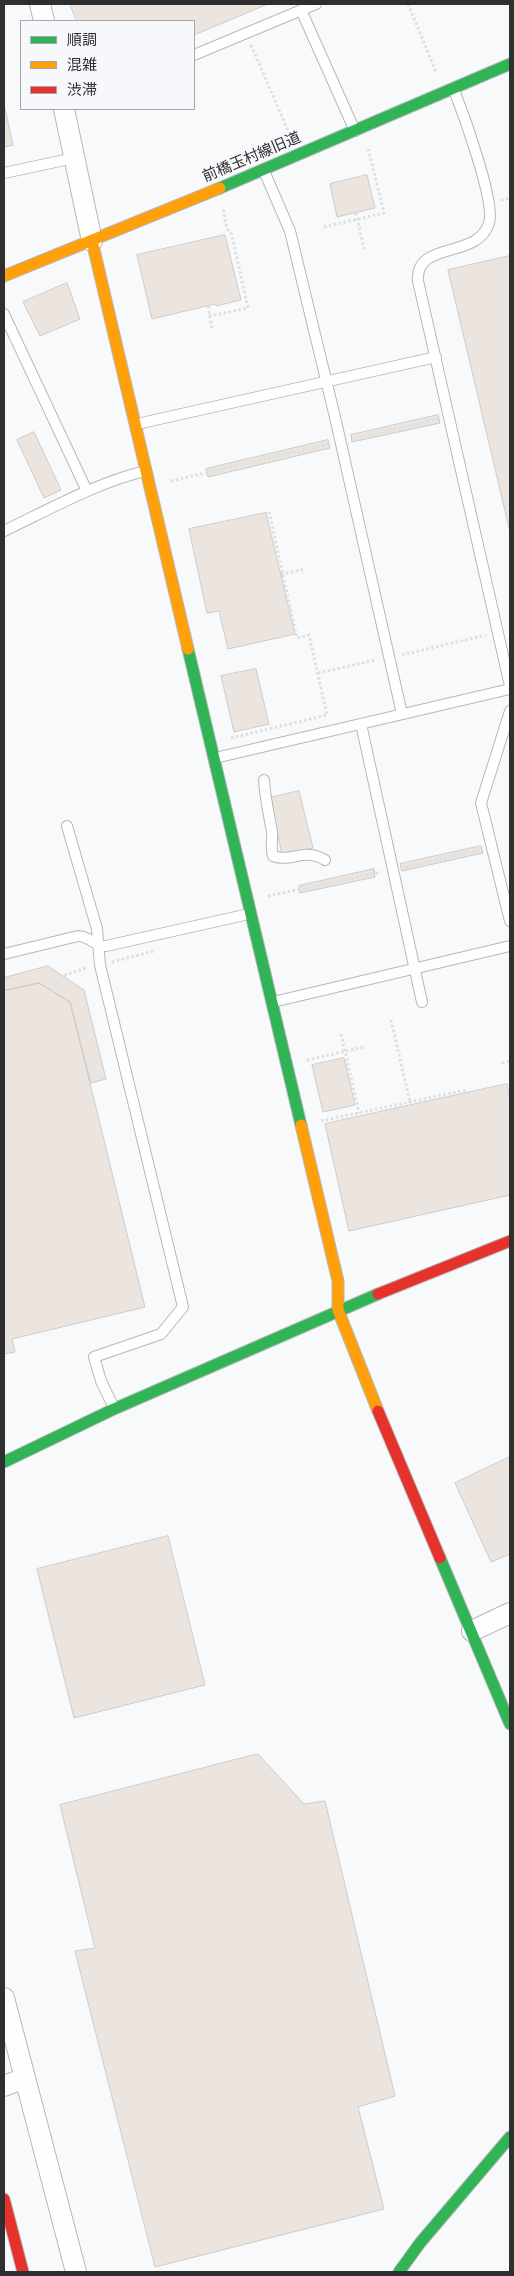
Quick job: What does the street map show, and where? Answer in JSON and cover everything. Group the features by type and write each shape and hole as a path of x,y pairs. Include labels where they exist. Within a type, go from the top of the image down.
{"main road":[{"name":"前橋玉村線旧道","path":"4,276 355,132 510,64"},
{"path":"92,241 338,1282 338,1310 350,1344 510,1724"},
{"path":"4,1462 114,1409 338,1310 510,1241"},
{"path":"399,2272 420,2242 510,2137"},
{"path":"4,2200 23,2272"}],"street":[{"path":"40,4 44,20"},
{"path":"64,110 92,241"},
{"path":"472,1631 510,1614"},
{"path":"4,1998 76,2272"},
{"path":"4,2086 25,2078"}],"lane":[{"path":"195,55 316,4"},
{"path":"301,10 355,132"},
{"path":"214,759 510,687 418,281 419,271 425,260 432,256 466,247 477,241 486,231 491,217 473,140 454,90"},
{"path":"4,173 74,158"},
{"path":"264,170 290,231 327,382 402,714"},
{"path":"4,314 87,491"},
{"path":"136,424 436,357"},
{"path":"4,531 87,491 123,476 146,470"},
{"path":"510,711 482,803 510,921"},
{"path":"360,724 422,1002"},
{"path":"264,780 264,800 272,834 271,848 273,856 281,858 316,854 325,860"},
{"path":"67,826 97,929 100,964 183,1307 161,1334 94,1357 101,1381 114,1409"},
{"path":"4,954 78,936 88,938 98,945 106,946 252,913"},
{"path":"272,1002 510,946"}],"path":[{"path":"408,4 438,76"},
{"path":"246,34 290,137"},
{"path":"324,227 384,214 366,142"},
{"path":"501,200 510,198"},
{"path":"209,316 248,308 231,232 227,228 222,203"},
{"path":"356,212 364,249"},
{"path":"208,306 212,330"},
{"path":"165,482 449,417"},
{"path":"226,739 327,715 309,635 297,638 269,512"},
{"path":"282,574 306,569"},
{"path":"318,674 498,632"},
{"path":"52,991 63,976 100,964 156,951"},
{"path":"391,1020 410,1102"},
{"path":"341,1034 359,1113"},
{"path":"301,1061 364,1047"},
{"path":"502,1063 510,1061"},
{"path":"316,1122 466,1090"}],"building":[{"path":"70,4 268,4 195,35 195,20 77,20"},
{"path":"4,104 13,145 4,147"},
{"path":"367,175 375,208 337,217 330,184"},
{"path":"225,235 241,300 216,306 215,304 152,319 137,255"},
{"path":"510,256 510,532 448,270"},
{"path":"67,283 80,319 40,336 23,302"},
{"path":"438,415 440,423 352,442 351,435"},
{"path":"34,432 61,490 44,498 17,440"},
{"path":"328,440 330,448 208,477 206,469"},
{"path":"266,513 295,634 228,649 219,611 207,613 189,529"},
{"path":"256,669 269,724 234,732 221,676"},
{"path":"299,791 313,848 282,854 269,798"},
{"path":"481,846 483,853 402,871 400,864"},
{"path":"374,869 375,877 300,893 299,886"},
{"path":"48,966 84,990 106,1079 91,1083 70,1002 39,983 4,991 4,978"},
{"path":"39,983 70,1002 145,1307 12,1339 15,1352 4,1354 4,991"},
{"path":"344,1058 355,1105 323,1112 312,1065"},
{"path":"507,1084 510,1099 510,1195 349,1231 325,1124"},
{"path":"510,1457 510,1554 491,1562 455,1483"},
{"path":"168,1536 205,1685 74,1718 37,1569"},
{"path":"258,1754 304,1804 325,1801 395,2096 358,2107 384,2209 155,2267 75,1951 95,1948 60,1805"}],"traffic: fast":[{"path":"220,188 510,64"},
{"path":"188,649 301,1125"},
{"path":"4,1462 114,1409 378,1294"},
{"path":"440,1558 510,1724"},
{"path":"399,2272 420,2243 510,2137"}],"traffic: slow":[{"path":"4,276 220,188"},
{"path":"92,241 188,649"},
{"path":"301,1125 338,1281 338,1310 378,1411"}],"traffic: jam":[{"path":"378,1294 510,1241"},
{"path":"378,1411 440,1558"},
{"path":"4,2199 23,2272"}]}
